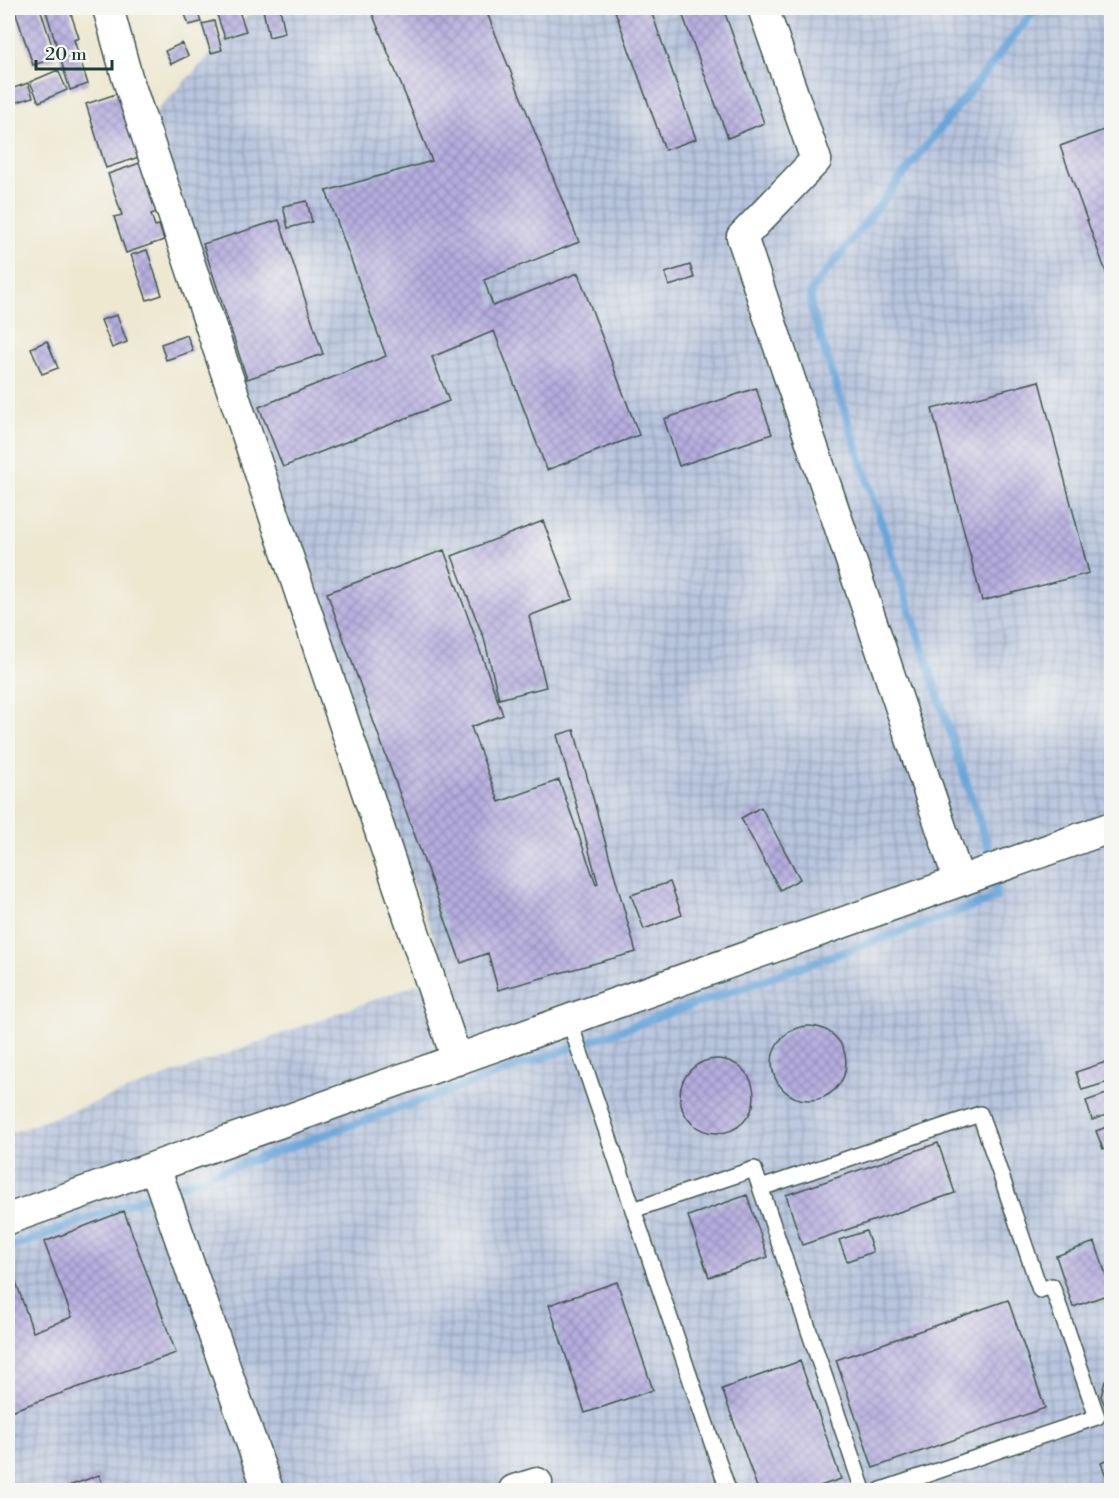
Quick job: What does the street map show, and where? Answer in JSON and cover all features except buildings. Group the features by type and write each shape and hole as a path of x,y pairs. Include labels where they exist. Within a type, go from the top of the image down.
{"street":[{"path":"108,8 131,88 457,1060"},
{"path":"763,8 816,160 742,237 959,881"},
{"path":"8,1219 1112,827"},
{"path":"155,1167 268,1491"}],"lane":[{"path":"568,1020 728,1491"},
{"path":"761,1188 980,1114 1040,1290 1052,1286 1097,1417 881,1491"},
{"path":"633,1210 754,1169 863,1491"}],"shaded area":[{"path":"255,8 1111,8 1111,1490 8,1490 8,1134 447,973 221,370 140,128"}],"waterway":[{"path":"993,863 811,308 811,291 1036,8"},
{"path":"170,1189 996,898 994,875"},
{"path":"8,1248 158,1193"}]}
